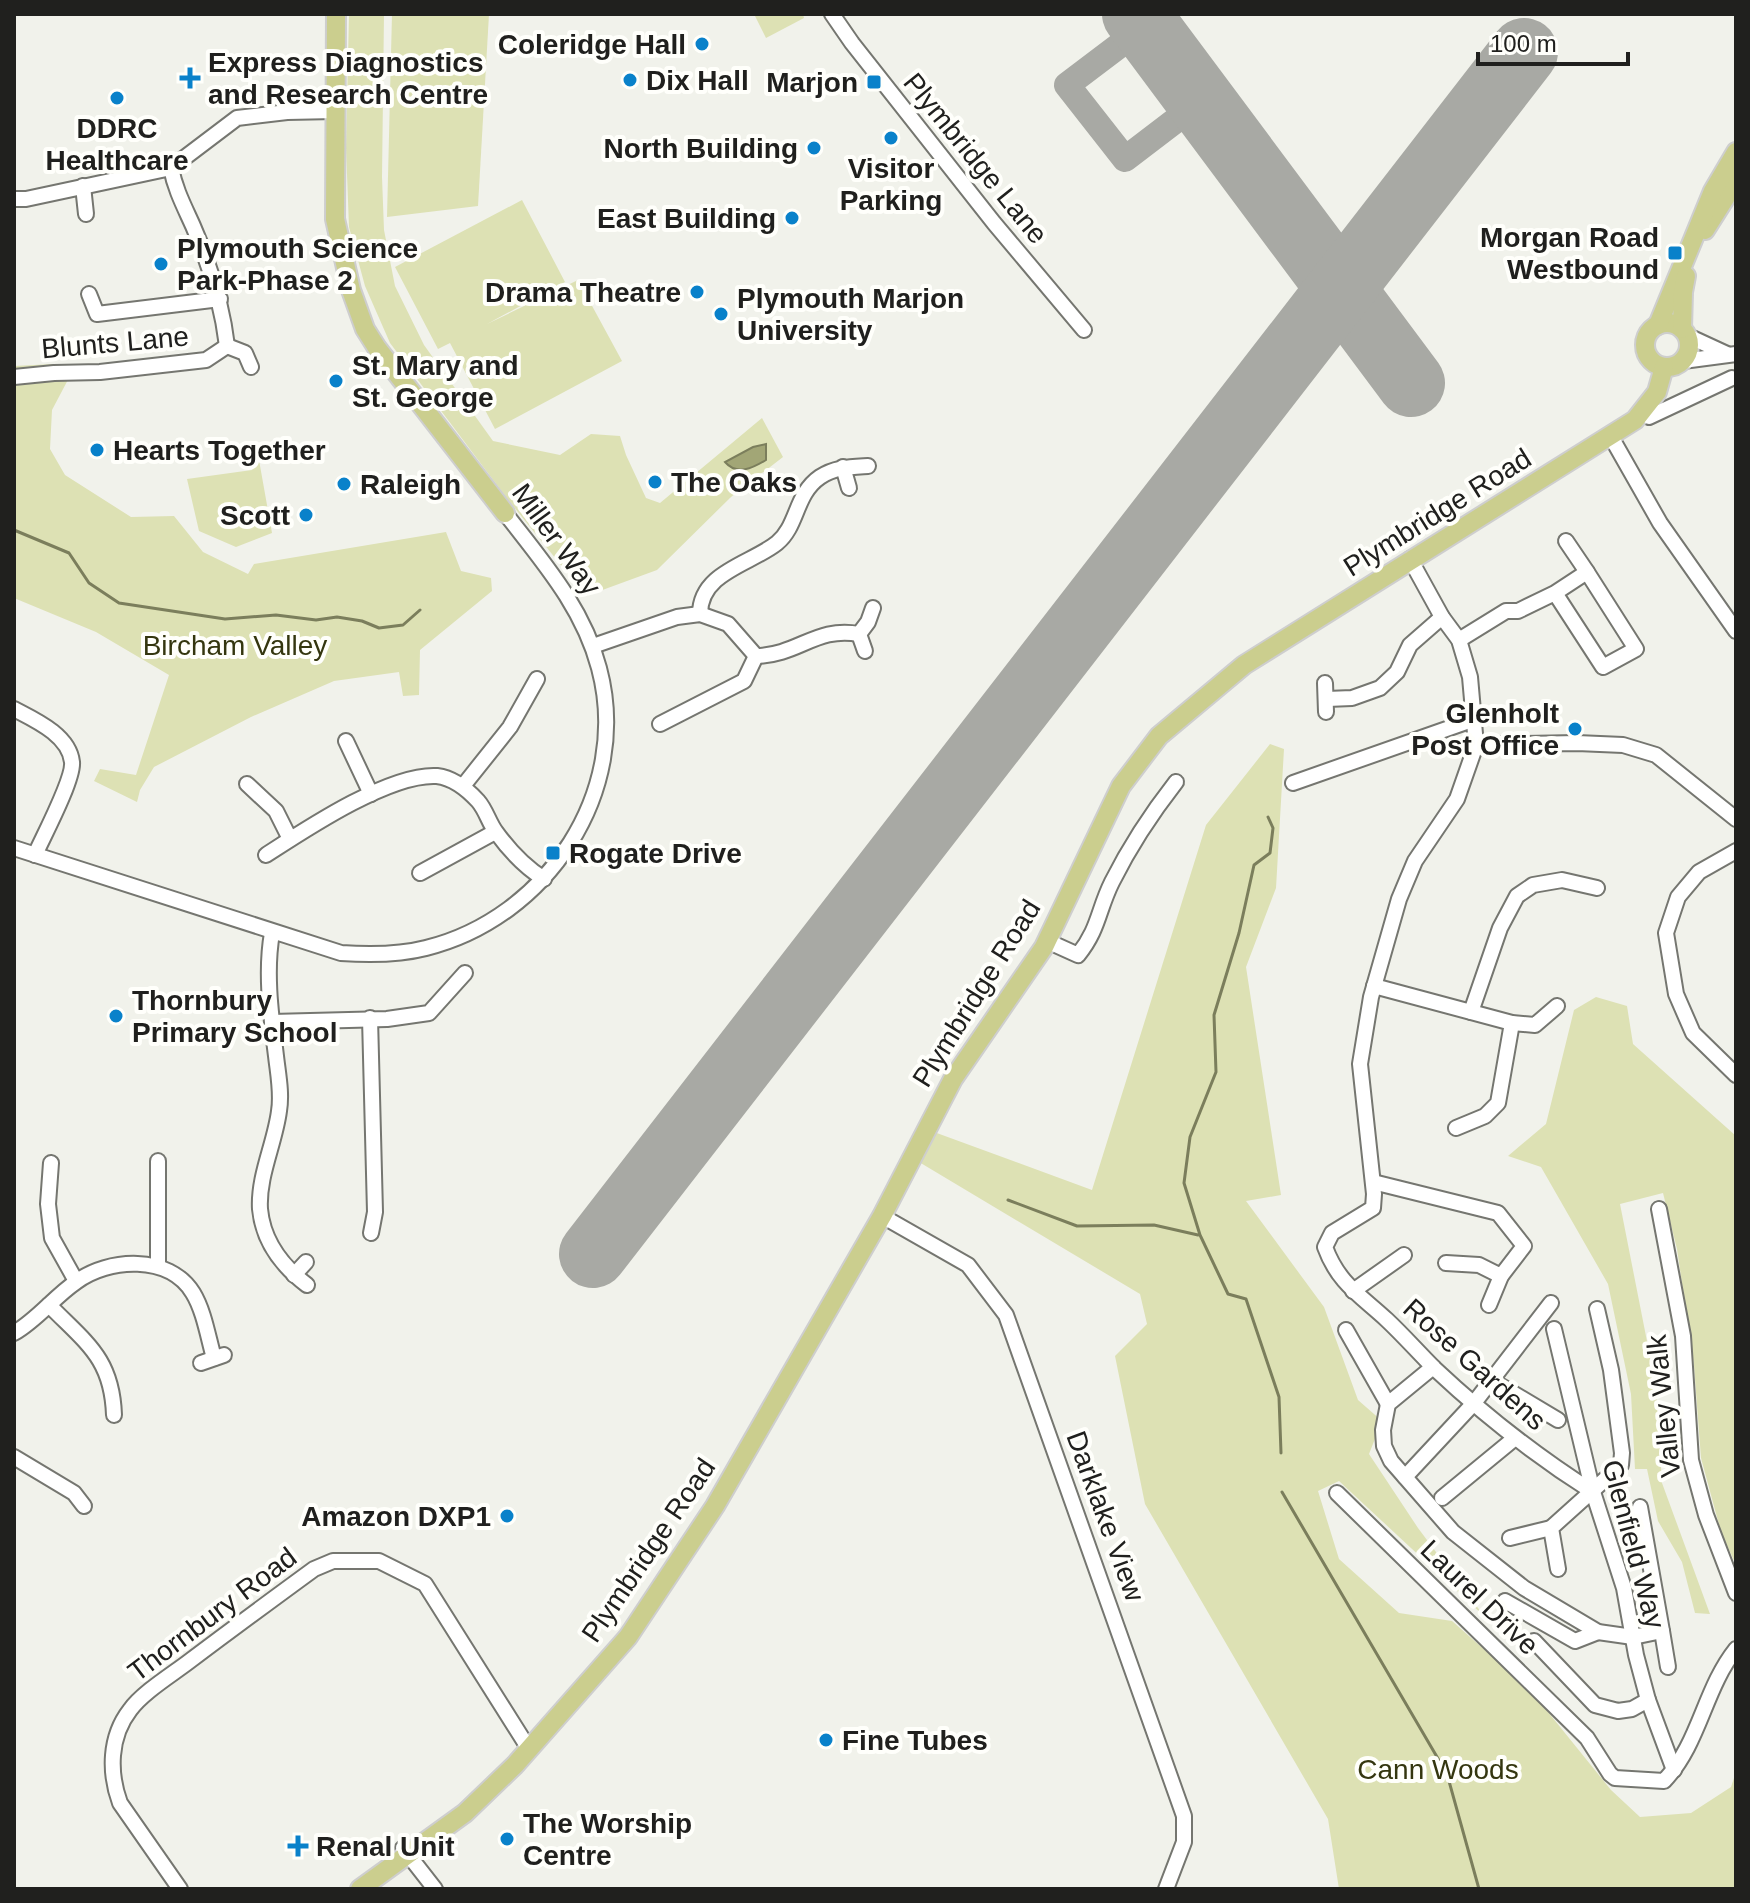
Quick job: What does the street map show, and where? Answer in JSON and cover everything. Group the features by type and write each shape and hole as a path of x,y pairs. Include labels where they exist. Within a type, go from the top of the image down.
{"main road":[{"name":"Miller Way","path":"336,14 335,219 351,290 365,329 427,415 505,513"},
{"path":"1736,152 1713,191 1658,325 1647,336 1646,353 1651,360 1664,367 1672,367 1683,361 1688,353 1683,292 1689,264 1705,230 1736,181"},
{"path":"1658,325 1668,323 1685,332"},
{"name":"Plymbridge Road","path":"347,1889 465,1813 515,1765 628,1637 706,1522 882,1216 953,1079 1047,941 1121,786 1159,736 1244,665 1635,420 1657,392 1664,367"},
{"name":"Plymbridge Road","path":"360,1889 406,1852"}],"street":[{"name":"Plymbridge Lane","path":"832,14 994,223 1084,330"},
{"path":"14,199 171,168 237,118 335,111"},
{"path":"171,168 174,187 194,229 220,299 223,349 245,353 251,367"},
{"path":"83,186 86,214"},
{"path":"89,294 97,314 220,299"},
{"path":"1685,332 1732,354"},
{"name":"Blunts Lane","path":"14,377 206,360 223,349"},
{"path":"1683,361 1732,354"},
{"path":"1649,417 1734,382 1732,354"},
{"path":"1610,435 1660,523 1736,631"},
{"path":"700,614 700,602 707,590 734,567 782,540 809,486 843,467 868,466"},
{"path":"843,467 849,488"},
{"name":"Miller Way","path":"14,848 341,953 397,954 426,949 490,922 544,879 581,827 600,776 606,720 600,671 593,646 570,599 505,513"},
{"path":"1555,593 1603,667 1636,649 1566,541"},
{"path":"1410,559 1442,617 1459,640 1470,677 1476,745 1457,799 1415,861 1399,899 1374,986 1360,1064 1373,1182 1498,1213 1524,1246 1501,1276 1489,1305"},
{"path":"1459,640 1506,611 1518,611 1555,593 1587,572"},
{"path":"859,634 873,608"},
{"path":"593,646 677,617 700,614 728,624 756,656"},
{"path":"1325,683 1326,705 1380,688 1397,672 1410,645 1442,617"},
{"path":"756,656 785,652 831,631 859,634"},
{"path":"859,634 865,651"},
{"path":"660,724 676,710 744,681 756,656"},
{"path":"463,786 510,727 537,679"},
{"path":"14,709 56,734 72,759 72,770 35,855"},
{"path":"1293,783 1475,719"},
{"path":"346,741 371,794"},
{"path":"1476,745 1623,745 1656,755 1736,819"},
{"path":"266,855 371,794 414,777 440,776 463,786 481,804 495,832 523,864 544,879"},
{"path":"1047,941 1078,955 1092,937 1110,885 1143,824 1176,782"},
{"path":"247,784 276,811 290,839"},
{"path":"420,873 495,832"},
{"path":"1736,851 1699,872 1678,897 1666,933 1676,994 1693,1033 1736,1075"},
{"path":"1471,1012 1500,928 1517,896 1533,885 1562,880 1597,888"},
{"path":"272,933 269,957 279,1112 266,1165 260,1208 275,1256 307,1285"},
{"path":"272,1022 387,1019 429,1013 465,973"},
{"path":"1374,986 1512,1023 1535,1025 1557,1006"},
{"path":"368,1226 375,1212 370,1018"},
{"path":"1456,1128 1485,1116 1498,1103 1512,1023"},
{"path":"158,1161 158,1266"},
{"path":"51,1163 48,1204 52,1238 76,1281"},
{"name":"Rose Gardens","path":"1373,1182 1373,1208 1332,1233 1325,1247 1331,1265 1341,1280 1433,1367 1515,1438 1593,1492"},
{"name":"Valley Walk","path":"1659,1209 1683,1336 1691,1460 1706,1515 1736,1593"},
{"name":"Darklake View","path":"882,1216 968,1265 1006,1315 1184,1816 1184,1842 1166,1889"},
{"path":"1353,1291 1404,1255"},
{"path":"294,1275 306,1262"},
{"path":"14,1333 76,1281 95,1270 141,1263 158,1266 177,1276 194,1294 213,1359"},
{"path":"1446,1263 1479,1265 1501,1276"},
{"path":"1405,1477 1474,1403 1551,1303"},
{"path":"49,1305 103,1363 109,1376 114,1415"},
{"path":"1510,1538 1551,1528 1621,1465 1611,1370 1597,1309"},
{"name":"Glenfield Way","path":"1554,1329 1593,1492 1624,1588 1648,1700 1674,1770"},
{"path":"1346,1330 1388,1404"},
{"path":"1433,1367 1388,1404 1383,1430 1384,1446 1391,1461 1453,1532 1524,1588 1598,1632 1633,1637 1662,1631"},
{"path":"1491,1380 1558,1420"},
{"path":"1442,1498 1515,1438"},
{"path":"14,1457 74,1493 84,1506"},
{"name":"Laurel Drive","path":"1337,1493 1587,1738 1610,1774 1615,1778 1664,1781 1674,1770"},
{"path":"1640,1507 1668,1667"},
{"path":"1551,1528 1558,1569"},
{"name":"Thornbury Road","path":"180,1889 120,1803 115,1790 113,1757 123,1721 131,1708 165,1680 314,1569 333,1561 379,1561 425,1584 529,1749"},
{"path":"1505,1601 1575,1641 1598,1632"},
{"path":"1534,1641 1595,1705 1618,1711 1632,1709 1648,1700"},
{"path":"1674,1770 1699,1727 1726,1662 1736,1649"},
{"path":"406,1852 435,1889"}],"green space":[{"path":"349,14 384,14 384,230 395,286 424,345 493,441 560,455 591,434 620,436 646,498 660,503 762,418 783,457 731,497 657,570 586,596 509,501 390,343 365,286 349,227 346,148"},
{"path":"392,14 489,14 478,206 387,217"},
{"path":"754,14 803,14 804,18 766,38"},
{"path":"522,200 565,282 487,324 578,280 622,361 495,429 450,343 438,349 395,267"},
{"name":"Bircham Valley","path":"54,364 71,374 52,410 50,449 65,475 131,517 174,516 203,552 248,574 254,564 446,532 461,571 491,578 492,591 420,650 419,695 403,696 399,672 334,681 251,717 154,767 140,790 137,802 94,781 100,769 136,775 169,675 96,632 14,598 14,366"},
{"path":"259,460 272,533 236,547 199,531 187,479 252,470"},
{"name":"Cann Woods","path":"1270,744 1284,749 1276,888 1246,967 1281,1195 1246,1201 1324,1307 1358,1400 1382,1421 1369,1454 1418,1528 1484,1616 1339,1481 1318,1491 1339,1559 1399,1613 1452,1621 1531,1691 1611,1790 1640,1817 1691,1813 1731,1787 1736,1772 1736,1889 1339,1889 1328,1819 1145,1504 1115,1356 1147,1324 1140,1294 919,1162 934,1132 1092,1190 1206,825"},
{"path":"1596,997 1627,1006 1633,1044 1736,1136 1736,1565 1721,1532 1701,1458 1694,1366 1677,1249 1663,1193 1620,1204 1656,1387 1662,1483 1710,1614 1695,1613 1682,1562 1658,1521 1647,1469 1635,1469 1631,1394 1608,1284 1541,1167 1508,1156 1546,1124 1574,1010"}],"shaded area":[{"path":"766,444 766,460 756,466 740,470 725,462 753,447"}],"waterway":[{"path":"14,530 69,553 89,583 119,603 225,619 276,615 316,620 337,617 362,621 379,628 403,625 420,610"},
{"path":"1268,817 1273,828 1270,853 1254,865 1239,933 1214,1015 1216,1072 1190,1137 1184,1183 1200,1235 1228,1294 1246,1299 1279,1397 1281,1453"},
{"path":"1008,1200 1077,1226 1154,1225 1198,1235"},
{"path":"1282,1492 1447,1774 1479,1889"}],"taxiway":[{"path":"1145,26 1067,85 1125,159 1201,101"}],"runway":[{"path":"1136,14 1411,383"},
{"path":"593,1254 1524,52"}],"place":[{"name":"Coleridge Hall","path":"702,44"},
{"name":"Express Diagnostics and Research Centre","path":"190,78"},
{"name":"Dix Hall","path":"630,80"},
{"name":"Marjon","path":"874,82"},
{"name":"DDRC Healthcare","path":"117,98"},
{"name":"Visitor Parking","path":"891,138"},
{"name":"North Building","path":"814,148"},
{"name":"East Building","path":"792,218"},
{"name":"Morgan Road Westbound","path":"1675,253"},
{"name":"Plymouth Science Park-Phase 2","path":"161,264"},
{"name":"Drama Theatre","path":"697,292"},
{"name":"Plymouth Marjon University","path":"721,314"},
{"name":"St. Mary and St. George","path":"336,381"},
{"name":"Hearts Together","path":"97,450"},
{"name":"The Oaks","path":"655,482"},
{"name":"Raleigh","path":"344,484"},
{"name":"Scott","path":"306,515"},
{"name":"Glenholt Post Office","path":"1575,729"},
{"name":"Rogate Drive","path":"553,853"},
{"name":"Thornbury Primary School","path":"116,1016"},
{"name":"Amazon DXP1","path":"507,1516"},
{"name":"Fine Tubes","path":"826,1740"},
{"name":"The Worship Centre","path":"507,1839"},
{"name":"Renal Unit","path":"298,1846"}]}
